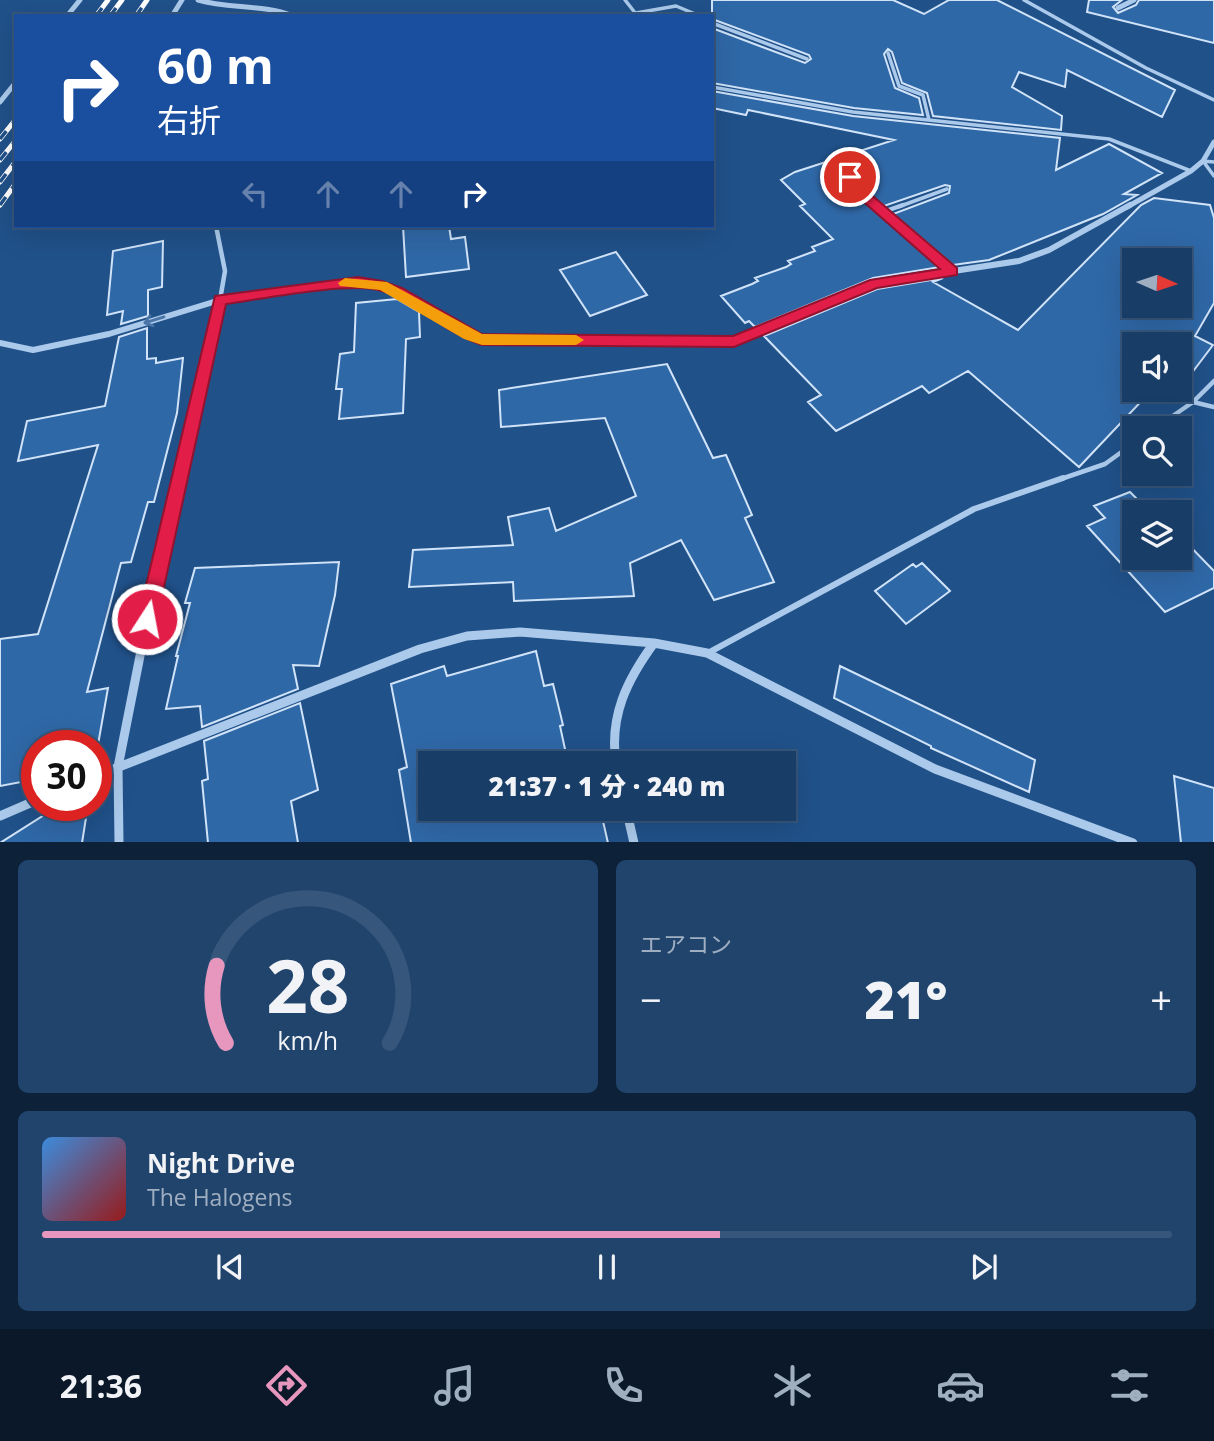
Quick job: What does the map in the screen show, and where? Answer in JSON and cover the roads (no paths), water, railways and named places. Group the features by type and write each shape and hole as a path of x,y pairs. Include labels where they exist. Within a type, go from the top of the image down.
{"street":[{"path":"198,0 215,6 285,14"},
{"path":"1118,8 1134,0"},
{"path":"0,102 14,84"},
{"path":"0,343 33,350 110,334 220,300 358,282 382,285 469,335 482,339 734,342 875,284 1019,261 1049,250 1191,171 1203,162 1214,142"},
{"path":"119,842 118,767 157,570 220,300"},
{"path":"112,769 420,649 467,636 520,632 654,643 707,653 935,769 1133,842"},
{"path":"616,751 617,705 632,673 654,643"},
{"path":"0,816 21,807"},
{"path":"629,821 634,842"}],"lane":[{"path":"625,0 636,14 675,3 686,6 697,14"},
{"path":"1024,0 1146,68 1214,100"},
{"path":"714,24 807,59"},
{"path":"888,53 899,86 923,95 929,120"},
{"path":"714,87 853,111 1109,139 1191,171"},
{"path":"1203,162 1214,162"},
{"path":"1203,162 1214,176"},
{"path":"850,177 862,194 952,271"},
{"path":"883,212 947,189"},
{"path":"216,228 225,271 220,300"},
{"path":"1172,416 1214,381"},
{"path":"1192,402 1214,407"},
{"path":"707,653 974,509 1105,464 1122,452"}],"railway":[{"path":"98,14 108,0"},
{"path":"112,14 122,0"},
{"path":"137,14 147,0"},
{"path":"0,139 14,122"},
{"path":"0,160 14,142"},
{"path":"0,182 14,164"},
{"path":"0,205 14,186"}]}
